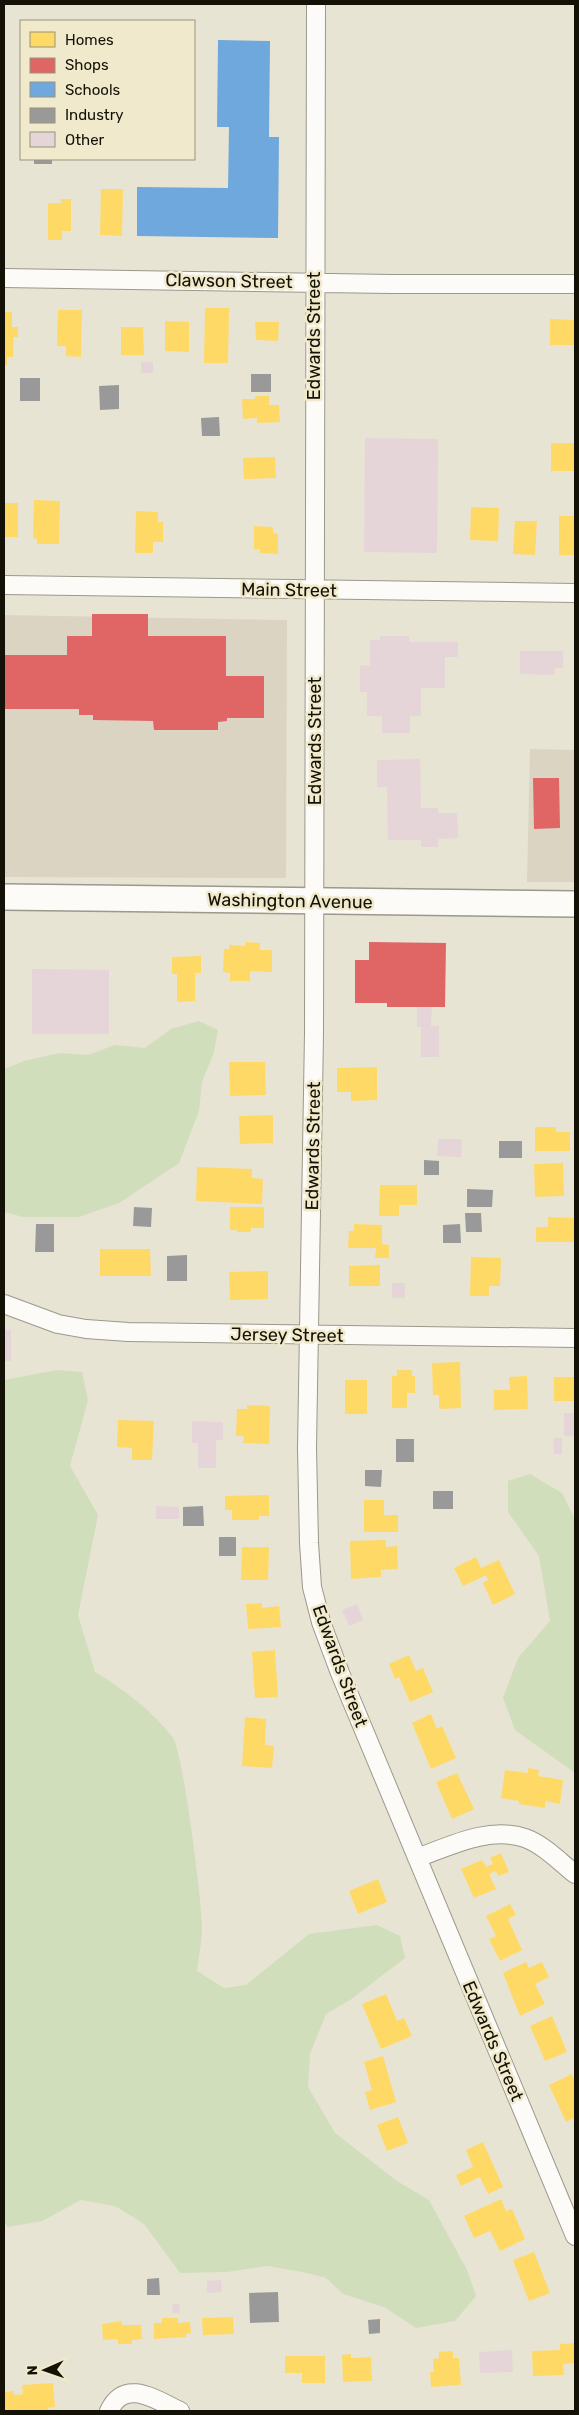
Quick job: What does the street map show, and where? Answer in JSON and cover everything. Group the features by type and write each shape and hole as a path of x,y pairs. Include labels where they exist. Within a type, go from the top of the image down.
{"main road":[{"name":"Washington Avenue","path":"4,897 575,904"}],"street":[{"name":"Edwards Street","path":"316,4 314,1081 307,1448 309,1543 316,1604 338,1668 575,2236"},
{"name":"Clawson Street","path":"4,278 314,283 575,284"},
{"name":"Main Street","path":"4,585 315,591 575,593"},
{"name":"Jersey Street","path":"4,1304 58,1324 86,1329 128,1332 575,1338"},
{"path":"416,1858 469,1840 490,1835 509,1835 526,1838 543,1848 575,1874"},
{"path":"109,2411 120,2396 130,2393 149,2396 180,2411"}],"shaded area":[{"path":"4,615 287,620 286,878 4,877"},
{"path":"530,749 575,750 575,882 527,882"}],"green space":[{"path":"199,1021 218,1030 214,1052 202,1082 199,1111 179,1163 119,1203 79,1217 23,1217 4,1212 4,1069 24,1061 60,1053 88,1055 115,1045 145,1048 171,1029"},
{"path":"57,1370 82,1372 88,1400 70,1466 98,1515 78,1615 95,1672 127,1693 147,1710 173,1738 177,1749 191,1828 201,1911 202,1936 197,1971 224,1988 246,1985 309,1934 377,1925 400,1936 405,1958 350,2000 326,2014 310,2054 308,2087 335,2133 397,2181 429,2200 467,2270 476,2296 455,2321 416,2328 384,2307 343,2294 326,2278 268,2266 227,2272 180,2273 144,2224 115,2206 81,2200 42,2221 8,2227 4,2222 4,1380"},
{"path":"530,1474 562,1493 575,1519 575,1773 515,1730 503,1698 518,1658 550,1621 539,1556 508,1512 508,1481"}],"building: Homes":[{"path":"101,189 123,189 122,236 100,235"},
{"path":"61,199 71,199 71,231 62,231 62,240 48,240 48,203 61,203"},
{"path":"205,308 229,308 228,363 204,363"},
{"path":"58,310 82,310 81,357 66,356 66,346 57,346"},
{"path":"4,312 12,312 12,327 18,327 18,337 13,337 13,357 7,357 7,365 4,365"},
{"path":"550,319 575,320 575,345 550,345"},
{"path":"165,321 189,322 189,352 165,351"},
{"path":"255,322 279,322 278,341 256,340"},
{"path":"121,327 143,327 144,355 121,355"},
{"path":"255,396 269,396 269,405 279,405 280,422 257,423 257,418 243,419 242,399 255,399"},
{"path":"551,443 575,443 575,471 551,471"},
{"path":"275,457 276,478 244,479 243,458"},
{"path":"34,500 60,501 59,544 37,544 37,539 33,538"},
{"path":"4,503 18,503 18,537 4,537"},
{"path":"471,507 499,508 498,541 470,540"},
{"path":"136,511 158,512 158,522 163,522 163,542 153,542 153,553 135,553"},
{"path":"559,516 575,516 575,555 559,555"},
{"path":"515,521 537,521 535,555 513,554"},
{"path":"254,526 273,527 273,533 278,534 278,554 260,553 260,549 254,549"},
{"path":"246,942 260,943 260,950 272,950 272,972 250,971 250,981 230,981 230,973 223,972 224,949 229,949 229,945 245,946"},
{"path":"201,956 201,973 195,973 195,1001 177,1002 177,974 172,974 172,957"},
{"path":"229,1062 265,1062 266,1095 230,1096"},
{"path":"377,1067 377,1100 351,1101 351,1092 337,1092 337,1068"},
{"path":"273,1115 273,1143 240,1144 239,1116"},
{"path":"535,1127 556,1127 556,1132 570,1132 570,1151 535,1151"},
{"path":"563,1163 564,1196 535,1197 534,1164"},
{"path":"197,1167 252,1169 252,1178 263,1179 262,1204 196,1201"},
{"path":"380,1185 417,1185 417,1205 399,1205 399,1216 379,1216"},
{"path":"230,1207 264,1207 264,1228 251,1228 251,1232 230,1230"},
{"path":"548,1217 574,1218 574,1242 536,1242 536,1227 548,1227"},
{"path":"354,1224 382,1225 382,1244 389,1245 389,1258 375,1258 376,1248 348,1248 349,1231 354,1231"},
{"path":"100,1249 150,1249 151,1276 100,1276"},
{"path":"471,1257 501,1258 500,1286 489,1286 489,1296 470,1296"},
{"path":"380,1265 380,1286 349,1286 349,1266"},
{"path":"268,1271 268,1299 230,1300 229,1272"},
{"path":"460,1362 461,1408 439,1409 439,1395 433,1395 432,1363"},
{"path":"397,1370 412,1370 412,1376 415,1376 415,1393 407,1393 407,1408 392,1408 392,1376 397,1376"},
{"path":"527,1376 528,1409 494,1410 494,1390 510,1390 509,1377"},
{"path":"554,1377 575,1377 575,1401 554,1401"},
{"path":"345,1380 367,1380 367,1414 345,1414"},
{"path":"247,1405 270,1406 269,1444 243,1443 244,1436 236,1436 237,1409 247,1409"},
{"path":"118,1420 154,1421 152,1460 132,1460 132,1448 117,1447"},
{"path":"269,1495 269,1516 259,1516 259,1520 232,1520 232,1510 225,1510 225,1496"},
{"path":"364,1500 384,1500 384,1515 398,1515 398,1532 364,1532"},
{"path":"386,1540 386,1547 397,1546 398,1569 381,1570 381,1577 351,1579 350,1541"},
{"path":"242,1547 269,1547 268,1580 241,1580"},
{"path":"476,1557 481,1568 499,1560 515,1594 493,1605 483,1583 488,1580 486,1575 463,1586 454,1568"},
{"path":"262,1603 262,1608 279,1606 281,1627 248,1629 246,1604"},
{"path":"275,1650 278,1697 255,1698 252,1652"},
{"path":"409,1655 416,1671 423,1668 433,1692 410,1702 399,1677 395,1679 389,1664"},
{"path":"431,1714 437,1729 442,1726 456,1758 431,1769 412,1723"},
{"path":"245,1717 266,1719 265,1745 274,1746 272,1768 242,1766"},
{"path":"528,1768 539,1770 538,1776 563,1780 560,1804 545,1801 545,1808 519,1804 519,1801 501,1798 505,1770 528,1773"},
{"path":"457,1773 474,1809 452,1819 436,1782"},
{"path":"501,1853 509,1872 498,1876 496,1871 489,1874 496,1889 474,1898 461,1869 482,1860 486,1867 493,1864 490,1858"},
{"path":"378,1879 387,1902 358,1914 349,1891"},
{"path":"510,1904 516,1915 508,1919 522,1950 500,1961 489,1939 496,1936 486,1916"},
{"path":"526,1962 529,1968 542,1962 549,1977 535,1984 545,2004 520,2016 503,1973"},
{"path":"386,1994 397,2021 404,2018 412,2036 381,2049 362,2004"},
{"path":"552,2016 567,2052 545,2061 530,2026"},
{"path":"383,2056 396,2102 370,2110 365,2092 372,2090 364,2062"},
{"path":"572,2074 575,2081 575,2118 566,2122 549,2085"},
{"path":"398,2117 408,2143 387,2151 377,2125"},
{"path":"483,2142 503,2187 488,2194 480,2177 461,2186 456,2175 473,2167 466,2150"},
{"path":"501,2199 506,2211 512,2209 525,2239 500,2251 490,2231 474,2238 464,2216"},
{"path":"534,2252 550,2293 529,2301 513,2260"},
{"path":"233,2317 234,2334 203,2335 202,2318"},
{"path":"162,2318 178,2318 178,2323 190,2322 191,2333 186,2334 186,2337 154,2339 154,2323 162,2323"},
{"path":"121,2321 122,2325 141,2325 142,2339 132,2340 132,2344 118,2344 118,2339 103,2340 102,2324"},
{"path":"575,2343 575,2363 563,2364 564,2375 533,2376 532,2351 560,2350 560,2344"},
{"path":"453,2351 453,2358 459,2358 461,2385 431,2387 430,2372 434,2372 433,2359 439,2358 439,2352"},
{"path":"351,2354 351,2358 371,2357 372,2381 343,2382 342,2355"},
{"path":"285,2356 325,2356 325,2383 302,2383 302,2373 285,2373"},
{"path":"53,2383 55,2407 48,2408 49,2411 4,2411 4,2392 14,2391 14,2395 23,2394 22,2385"}],"building: Shops":[{"path":"92,614 148,614 148,636 226,636 226,676 264,676 264,718 227,718 227,721 218,722 218,730 154,730 153,721 93,720 93,715 79,715 79,709 4,709 4,655 67,655 67,636 92,636"},
{"path":"533,778 559,778 560,828 534,829"},
{"path":"369,942 446,943 445,1007 387,1007 387,1003 355,1003 355,960 369,960"}],"building: Schools":[{"path":"218,40 270,41 269,137 279,137 278,238 137,236 137,187 228,188 229,127 217,127"}],"building: Industry":[{"path":"34,160 52,160 52,164 34,164"},
{"path":"251,374 271,374 271,392 251,392"},
{"path":"20,378 40,378 40,401 20,401"},
{"path":"119,385 119,409 100,410 99,386"},
{"path":"219,417 220,436 202,436 201,418"},
{"path":"499,1141 522,1141 522,1158 499,1158"},
{"path":"424,1160 439,1161 439,1175 424,1175"},
{"path":"467,1189 493,1190 492,1207 467,1207"},
{"path":"134,1207 152,1208 151,1227 133,1226"},
{"path":"465,1213 481,1213 482,1232 466,1232"},
{"path":"36,1224 54,1224 54,1252 35,1252"},
{"path":"460,1224 461,1243 443,1243 443,1225"},
{"path":"187,1255 187,1281 167,1281 167,1256"},
{"path":"396,1439 414,1439 414,1462 396,1462"},
{"path":"365,1470 382,1470 381,1487 365,1486"},
{"path":"433,1491 453,1491 453,1509 433,1509"},
{"path":"203,1506 204,1526 183,1526 183,1507"},
{"path":"219,1537 236,1537 236,1556 219,1556"},
{"path":"159,2278 160,2295 147,2295 147,2279"},
{"path":"278,2292 279,2322 250,2323 249,2293"},
{"path":"380,2319 380,2333 369,2334 368,2320"}],"building: Other":[{"path":"141,362 153,362 153,373 141,373"},
{"path":"365,438 438,439 437,553 364,552"},
{"path":"380,636 409,636 409,642 458,642 458,657 445,657 445,688 421,688 421,716 410,716 410,733 382,733 382,716 367,716 367,692 360,692 360,665 370,666 370,640 380,640"},
{"path":"520,651 563,651 563,668 555,668 554,675 520,674"},
{"path":"420,759 421,808 438,808 438,813 457,813 458,838 438,839 438,847 421,847 421,840 388,840 387,787 377,787 377,760"},
{"path":"32,969 109,970 109,1034 32,1034"},
{"path":"417,1007 432,1007 431,1026 439,1026 439,1057 421,1057 421,1027 417,1027"},
{"path":"438,1139 462,1139 461,1157 437,1156"},
{"path":"392,1283 405,1283 405,1298 392,1298"},
{"path":"4,1330 11,1330 11,1361 4,1361"},
{"path":"564,1413 575,1413 575,1436 564,1436"},
{"path":"192,1421 223,1422 223,1440 216,1440 216,1468 198,1468 198,1443 192,1443"},
{"path":"553,1438 562,1438 562,1454 554,1454"},
{"path":"156,1506 179,1507 179,1519 156,1519"},
{"path":"357,1604 363,1620 349,1626 342,1610"},
{"path":"221,2280 222,2292 207,2293 207,2281"},
{"path":"172,2304 179,2304 180,2313 173,2313"},
{"path":"512,2350 513,2372 480,2373 479,2352"}]}
